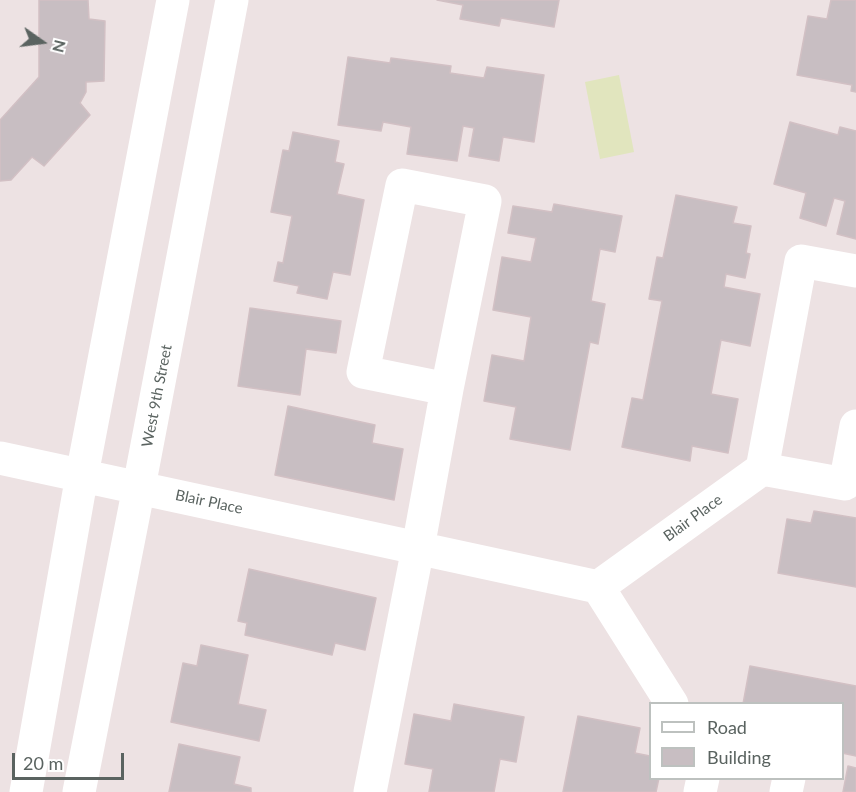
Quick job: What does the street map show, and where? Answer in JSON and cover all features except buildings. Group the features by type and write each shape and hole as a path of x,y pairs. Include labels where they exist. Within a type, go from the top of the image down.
{"street":[{"path":"26,792 82,475 173,0"},
{"name":"West 9th Street","path":"79,792 232,0"},
{"path":"370,792 485,201 402,185 363,372 447,389"},
{"path":"856,271 801,261 762,469 845,484 856,426"},
{"name":"Blair Place","path":"0,458 598,586 762,469"},
{"path":"598,586 671,702"}],"green space":[{"path":"619,75 634,152 600,159 585,82"}]}
